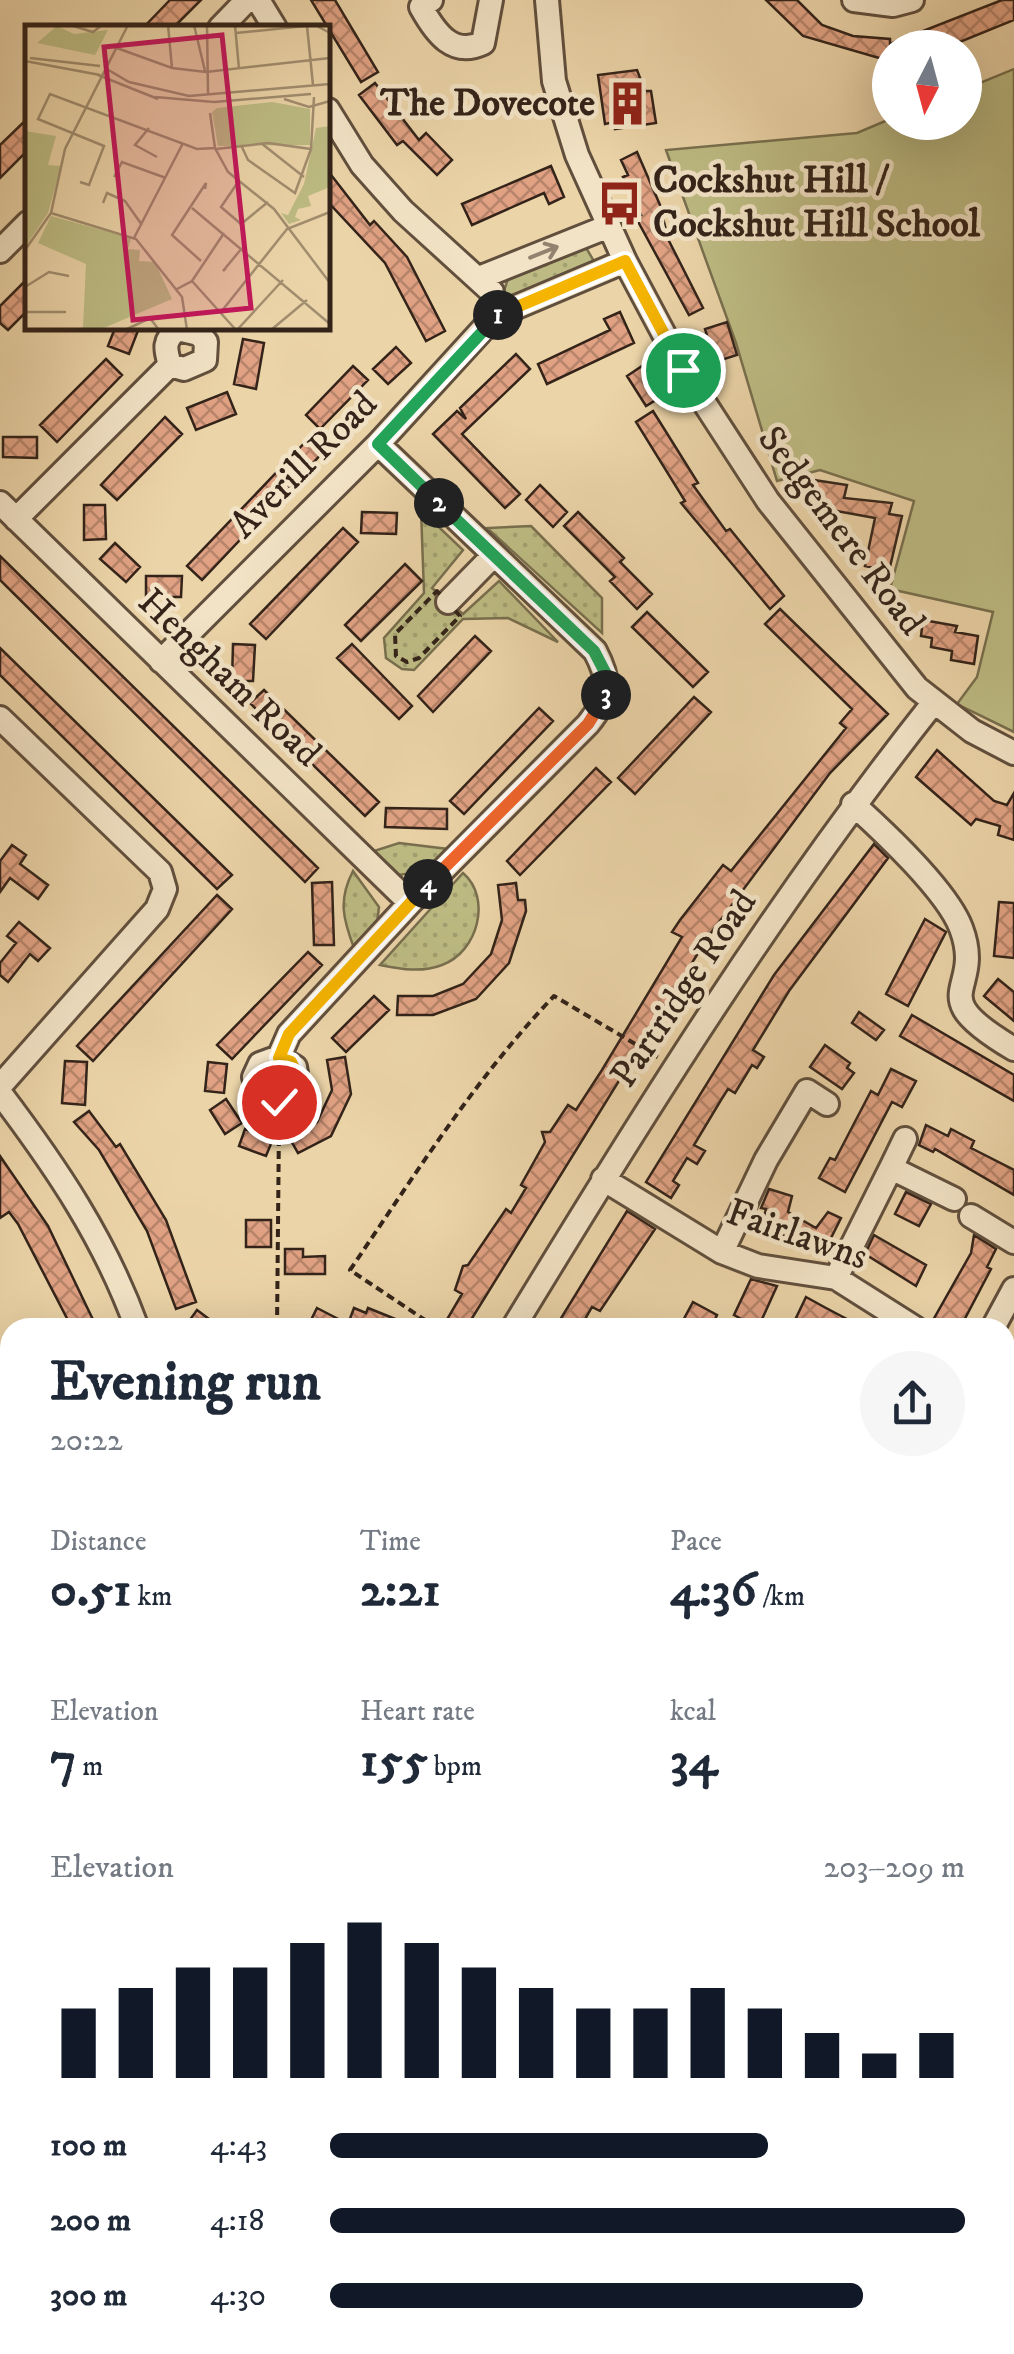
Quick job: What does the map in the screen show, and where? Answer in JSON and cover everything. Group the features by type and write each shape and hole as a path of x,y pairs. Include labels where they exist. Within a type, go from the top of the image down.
{"street":[{"path":"223,25 247,0"},
{"path":"258,0 273,25"},
{"path":"431,0 421,7 429,22 455,49 466,51 483,43 491,0"},
{"name":"Sedgemere Road","path":"547,0 554,81 577,155 625,261 683,370 759,488 934,702 972,732 1014,753"},
{"path":"854,0 893,5 912,0"},
{"path":"330,113 362,165 403,211 492,292 495,316"},
{"path":"0,250 25,226"},
{"path":"479,278 609,226"},
{"name":"Averill Road","path":"162,661 378,444 495,316 625,261"},
{"path":"8,511 170,366"},
{"path":"279,1102 291,1098 299,1080 291,1062 279,1058 304,1015 588,724 603,705 608,688 594,651 378,444"},
{"name":"Hengham Road","path":"8,511 410,903"},
{"path":"448,602 493,556"},
{"name":"Partridge Road","path":"519,1318 672,1066 852,804 934,702"},
{"path":"0,718 160,872 165,889 158,909 0,1089 68,1183 114,1267 134,1318"},
{"path":"852,804 888,836 960,926 966,952 959,992 961,1008 977,1027 1014,1050"},
{"path":"722,1252 766,1160 807,1091 827,1104"},
{"path":"836,1278 905,1139"},
{"path":"891,1168 954,1199"},
{"name":"Fairlawns","path":"603,1180 722,1252 758,1266 836,1278 900,1318"},
{"path":"971,1216 1013,1242"},
{"path":"998,1318 1014,1289"}],"path":[{"path":"437,592 448,602 460,616 419,658 407,662 396,656 395,634 437,592"},
{"path":"422,1318 350,1270 456,1111 530,1020 554,996 672,1066"},
{"path":"278,1318 279,1102"}],"shaded area":[{"path":"1014,69 1014,732 957,704 977,677 993,612 890,589 914,501 820,470 777,481 736,343 666,150 857,133 872,127 872,140 982,140 982,82"},
{"path":"585,246 595,263 512,298 503,294 509,275"},
{"path":"421,510 463,550 432,588 463,614 499,581 558,642 508,618 463,619 414,670 402,669 386,658 384,638 424,593"},
{"path":"531,526 602,598 602,633 487,528"},
{"path":"399,843 448,849 424,871 399,875 374,851"},
{"path":"353,871 379,907 377,923 354,948 344,910 345,891"},
{"path":"463,873 472,884 479,910 465,949 442,965 426,969 380,965"}],"building":[{"path":"170,0 201,0 176,25 146,25"},
{"path":"311,0 335,0 378,72 361,82 330,25"},
{"path":"766,0 797,0 822,25 853,36 872,38 872,56 803,36"},
{"path":"1002,0 1014,0 1014,20 982,33 926,30"},
{"name":"The Dovecote","path":"637,70 645,91 651,91 656,123 615,129 614,122 605,124 598,75"},
{"path":"375,83 419,140 426,133 452,160 437,175 403,141 397,145 359,95"},
{"path":"25,121 25,153 0,178 0,145"},
{"path":"637,152 660,205 668,239 703,308 689,315 635,216 641,215 623,177 628,175 621,160"},
{"path":"551,166 564,197 549,204 544,193 472,225 462,204"},
{"path":"330,174 370,225 374,221 407,257 445,331 426,341 385,263 330,204"},
{"path":"25,281 25,313 8,330 0,323 0,306"},
{"path":"620,312 634,343 547,384 538,364 610,330 604,319"},
{"path":"727,322 737,355 715,362 705,329"},
{"path":"114,330 138,330 129,354 108,346"},
{"path":"243,339 264,343 256,389 234,384"},
{"path":"396,347 411,363 388,384 373,369"},
{"path":"516,354 530,369 462,434 520,494 505,508 433,434 457,411 466,419 460,408"},
{"path":"106,359 122,375 57,442 40,425"},
{"path":"645,364 664,395 646,406 627,376"},
{"path":"353,366 368,380 320,429 306,415"},
{"path":"227,392 236,414 196,430 187,408"},
{"path":"653,411 698,483 693,485 726,531 730,529 784,596 770,609 681,503 685,501 636,422"},
{"path":"165,417 182,434 117,500 101,485"},
{"path":"314,433 328,447 202,580 187,566"},
{"path":"3,437 37,437 37,458 3,457"},
{"path":"814,480 847,485 844,498 892,503 889,514 902,516 889,571 865,566 875,518 809,506"},
{"path":"540,485 567,512 553,527 526,500"},
{"path":"84,505 105,505 106,539 84,540"},
{"path":"362,512 397,513 396,534 361,533"},
{"path":"578,512 624,558 620,562 652,594 637,609 610,581 615,577 564,526"},
{"path":"343,528 358,542 266,639 250,624"},
{"path":"115,543 140,567 126,582 100,559"},
{"path":"0,556 318,868 305,882 0,580"},
{"path":"405,564 422,581 361,641 345,625"},
{"path":"146,576 182,576 181,597 146,597"},
{"path":"780,609 888,714 830,773 708,937 472,1318 448,1318 462,1294 455,1290 463,1266 468,1265 506,1209 511,1213 526,1188 521,1185 545,1142 542,1132 550,1132 568,1105 576,1110 602,1070 682,937 672,932 680,920 723,865 731,871 846,728 840,723 852,709 765,624"},
{"path":"647,612 708,672 693,687 632,627"},
{"path":"923,620 957,626 955,632 978,636 974,664 951,660 952,651 931,647 932,638 921,636"},
{"path":"475,636 491,651 433,712 418,696"},
{"path":"233,644 255,645 253,681 232,681"},
{"path":"352,644 412,706 399,719 337,658"},
{"path":"0,648 232,875 217,889 0,675"},
{"path":"264,690 379,802 365,816 250,703"},
{"path":"694,697 711,712 635,794 618,778"},
{"path":"539,708 553,721 464,814 450,801"},
{"path":"937,750 994,801 1007,805 1014,793 1014,840 998,835 1000,826 976,819 971,825 916,777"},
{"path":"596,768 611,782 520,875 507,861"},
{"path":"386,808 447,809 447,829 385,827"},
{"path":"874,844 888,858 789,991 753,1050 764,1057 757,1068 752,1065 735,1093 728,1089 694,1145 705,1151 697,1164 687,1158 673,1181 679,1185 671,1198 646,1182 774,975"},
{"path":"12,845 26,855 20,864 48,885 38,899 10,878 0,892 0,861"},
{"path":"332,882 334,945 314,945 312,883"},
{"path":"516,883 518,900 525,900 526,911 509,963 476,999 433,1015 397,1015 398,996 433,996 463,984 491,954 502,920 498,885"},
{"path":"217,895 232,909 93,1061 77,1046"},
{"path":"999,902 1014,903 1014,958 994,956"},
{"path":"925,919 946,932 908,1006 886,994"},
{"path":"19,922 50,948 38,961 30,954 8,982 0,975 0,963 16,943 7,936"},
{"path":"308,952 322,965 232,1059 217,1045"},
{"path":"998,979 1014,992 1014,1021 984,996"},
{"path":"374,996 389,1010 346,1052 332,1038"},
{"path":"859,1012 884,1030 876,1040 852,1023"},
{"path":"912,1015 1014,1075 1014,1101 900,1036"},
{"path":"825,1045 850,1063 847,1068 854,1073 842,1089 810,1067"},
{"path":"345,1057 351,1094 331,1136 298,1153 289,1137 317,1122 332,1090 327,1060"},
{"path":"65,1061 87,1062 85,1105 62,1103"},
{"path":"208,1062 227,1064 224,1093 205,1091"},
{"path":"891,1069 916,1081 902,1107 892,1102 845,1192 819,1178 830,1158 835,1160 871,1091 878,1095"},
{"path":"226,1099 242,1123 225,1134 210,1110"},
{"path":"89,1111 116,1147 120,1144 166,1220 196,1302 176,1309 147,1231 99,1150 74,1122"},
{"path":"926,1125 948,1136 951,1129 974,1141 971,1148 1014,1170 1014,1195 935,1149 933,1152 919,1145"},
{"path":"245,1129 273,1139 266,1156 239,1146"},
{"path":"0,1156 48,1226 92,1318 67,1318 18,1224 9,1212 0,1218"},
{"path":"769,1189 792,1196 788,1212 816,1228 828,1212 841,1218 825,1250 761,1228 766,1209 761,1208"},
{"path":"906,1192 931,1204 919,1226 895,1214"},
{"path":"627,1211 655,1229 600,1311 592,1307 586,1318 561,1318"},
{"path":"246,1220 271,1220 271,1247 246,1247"},
{"path":"874,1235 926,1265 916,1286 865,1254"},
{"path":"974,1235 996,1249 987,1267 991,1269 965,1318 934,1318 971,1253"},
{"path":"285,1249 303,1249 303,1257 325,1256 325,1274 285,1274"},
{"path":"751,1279 777,1286 763,1318 734,1315"},
{"path":"806,1297 845,1318 796,1318"},
{"path":"693,1302 717,1315 716,1318 684,1318"},
{"path":"317,1308 336,1318 312,1318"},
{"path":"354,1308 366,1313 368,1308 393,1318 350,1318"},
{"path":"197,1310 208,1318 191,1318"}],"place":[{"name":"The Dovecote","path":"628,104"},
{"name":"Cockshut Hill / Cockshut Hill School","path":"620,203"}],"route":[{"path":"279,1102 291,1098 298,1086 298,1074 291,1062 279,1058 289,1034 304,1015 588,724 603,705 608,688 608,678 594,651 378,444 495,316 625,261 683,370"}]}
